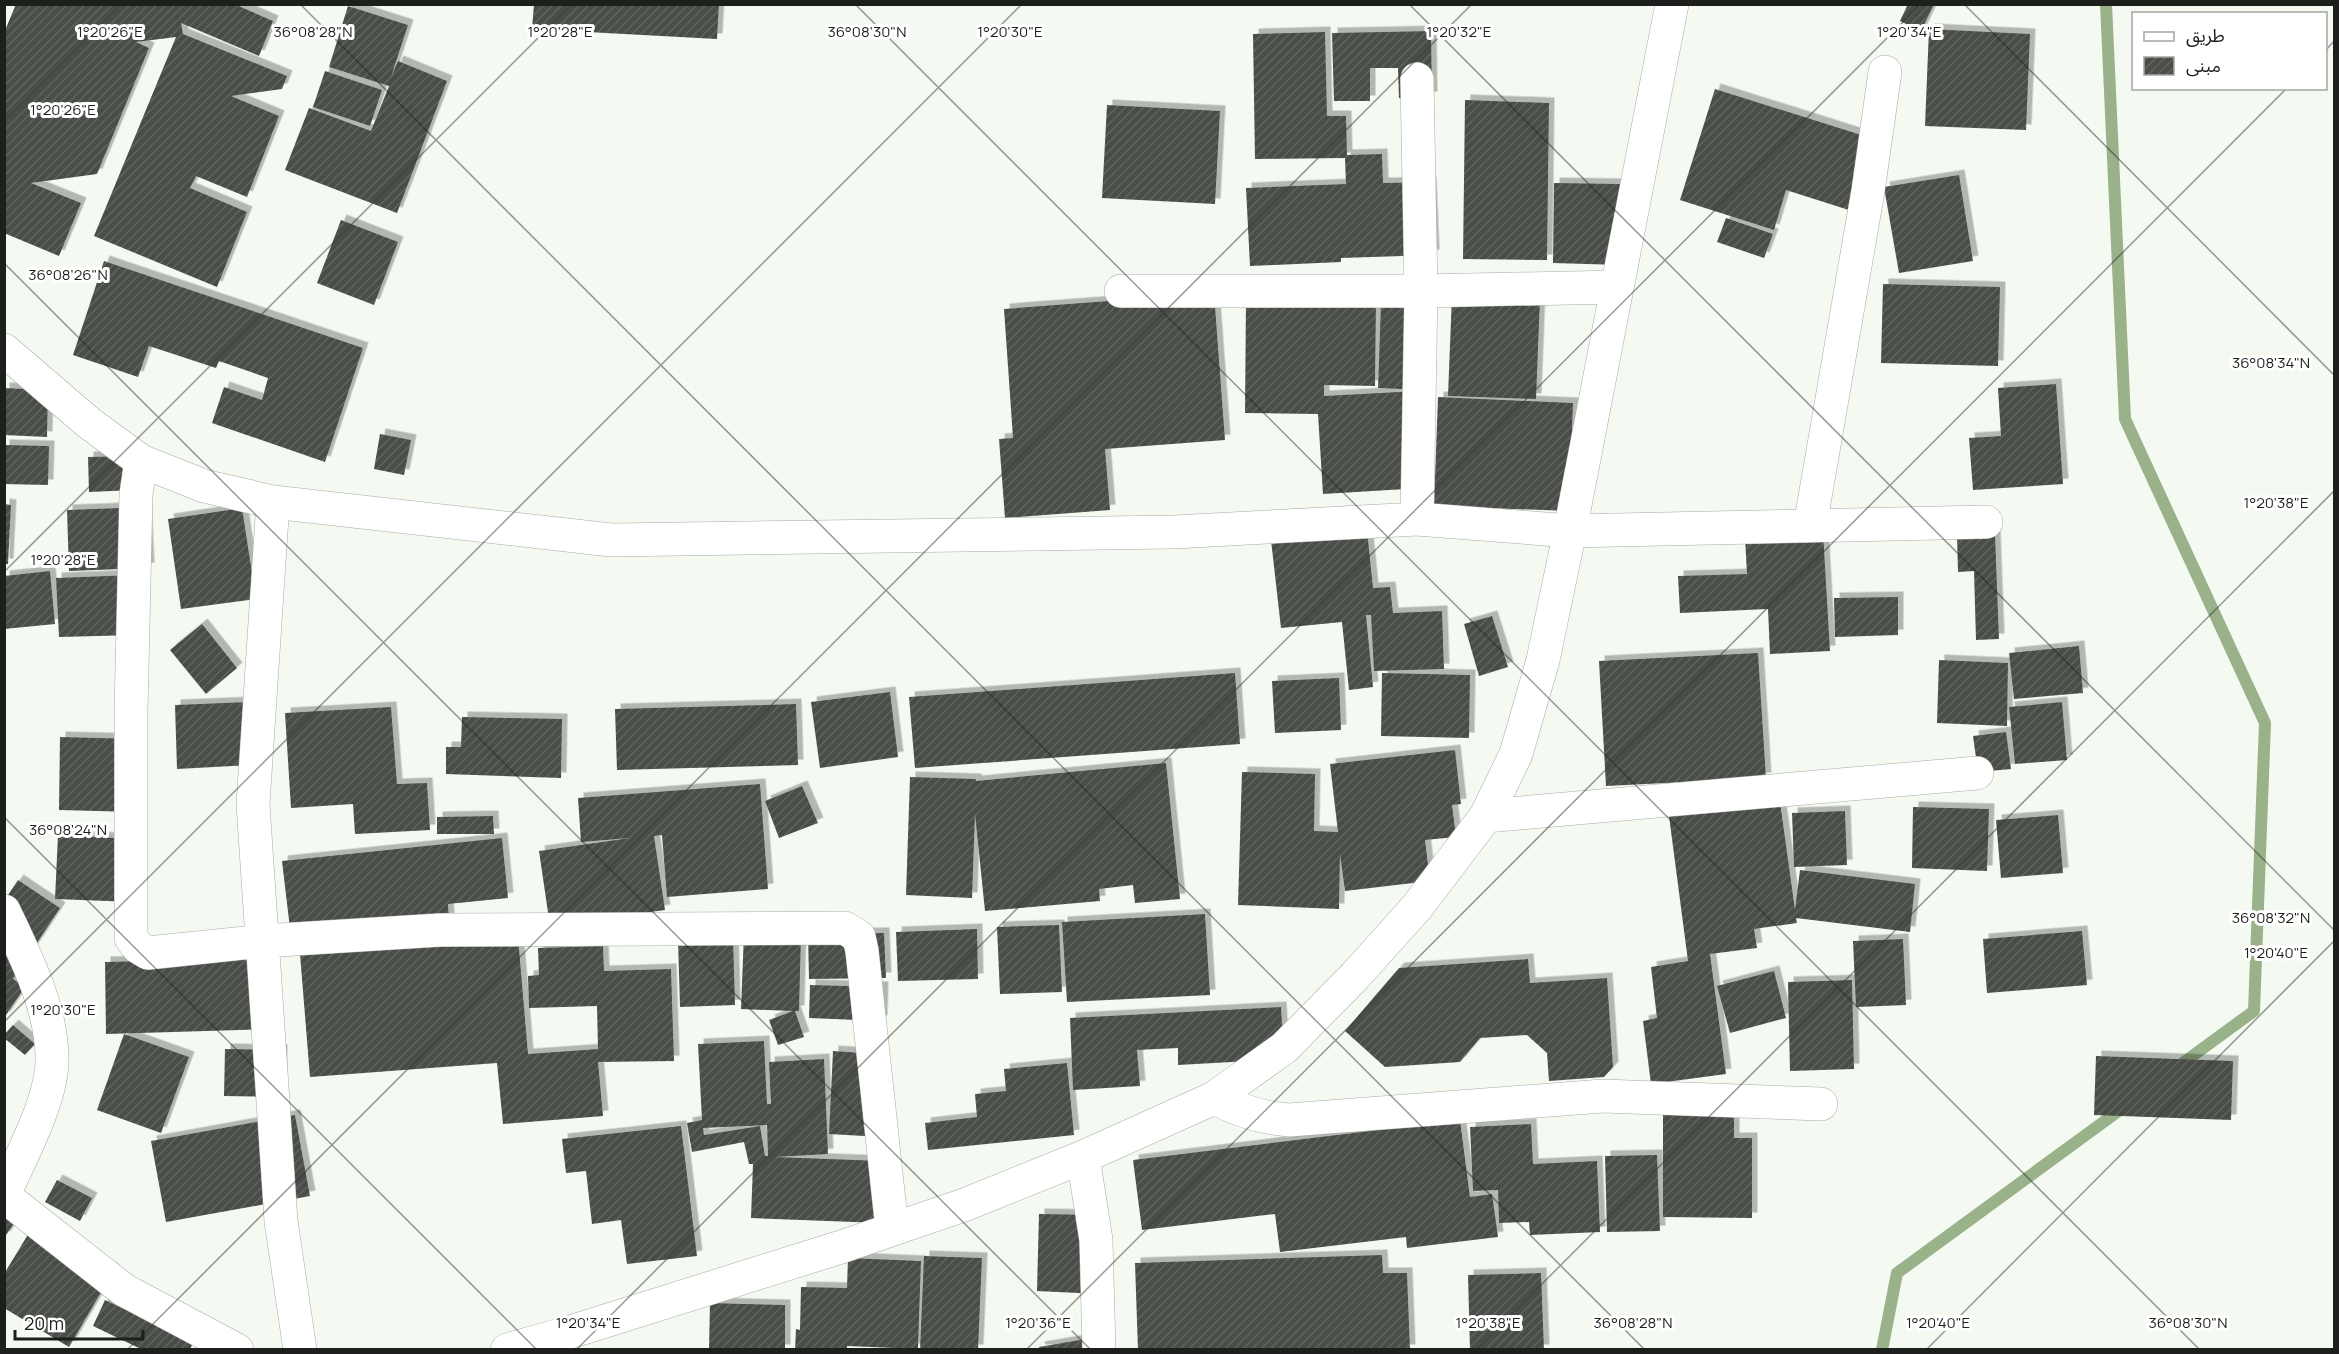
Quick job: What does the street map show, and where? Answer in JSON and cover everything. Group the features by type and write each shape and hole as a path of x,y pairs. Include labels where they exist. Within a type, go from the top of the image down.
{"street":[{"path":"507,1350 567,1333 964,1205 1083,1157 1214,1098 1284,1048 1417,907 1486,816 1516,754 1543,660 1672,4"},
{"path":"1810,526 1864,214 1885,72"},
{"path":"1417,79 1421,291 1417,519"},
{"path":"1121,291 1421,291 1617,287"},
{"path":"4,351 89,423 141,461 204,486 273,502 611,540 1174,532 1417,519 1570,531 1986,522"},
{"path":"141,461 136,494 132,701 131,938 138,947 148,953 263,941 441,930 845,928 859,937 862,951 892,1229"},
{"path":"273,502 253,804 281,1221 300,1350"},
{"path":"1486,816 1977,773"},
{"path":"4,911 25,953 47,1017 52,1063 45,1100 4,1195 124,1290 237,1350"},
{"path":"1214,1098 1236,1110 1263,1118 1289,1120 1603,1096 1821,1104"},
{"path":"1083,1157 1096,1240 1099,1350"}],"building":[{"path":"16,4 234,4 273,21 259,56 181,23 183,34 287,76 282,89 231,96 279,116 247,197 196,176 190,188 247,212 217,287 94,236 176,37 136,42 149,48 97,174 31,183 81,203 59,256 4,233 4,33"},
{"path":"534,4 719,4 717,39 532,29"},
{"path":"1908,4 1934,4 1921,31 1900,21"},
{"path":"348,6 408,25 391,77 398,61 447,81 397,213 285,170 309,108 371,131 389,86 329,67"},
{"path":"1929,29 2030,34 2026,130 1925,126"},
{"path":"1431,31 1432,97 1399,98 1398,68 1370,68 1370,101 1334,101 1332,33"},
{"path":"1325,32 1327,116 1346,116 1347,155 1382,154 1383,183 1431,182 1434,255 1341,258 1341,262 1250,266 1246,188 1346,184 1345,158 1255,159 1253,34"},
{"path":"325,71 382,90 370,126 313,107"},
{"path":"1715,89 1874,139 1852,211 1786,190 1774,230 1680,200"},
{"path":"1465,100 1549,103 1547,260 1463,259"},
{"path":"1107,105 1220,111 1215,204 1102,198"},
{"path":"1959,175 1973,261 1899,273 1884,187"},
{"path":"1554,183 1622,184 1621,265 1553,263"},
{"path":"1726,218 1773,234 1764,258 1717,242"},
{"path":"341,220 398,242 374,305 317,283"},
{"path":"104,261 363,348 325,462 212,423 224,387 262,400 268,378 219,361 216,368 149,346 138,377 73,355"},
{"path":"1883,284 2000,287 1998,366 1881,363"},
{"path":"1214,293 1225,440 1105,449 1110,510 1005,518 999,439 1013,438 1004,309"},
{"path":"1452,295 1540,299 1536,399 1448,396"},
{"path":"1246,298 1376,299 1375,386 1324,385 1324,396 1417,391 1422,488 1323,494 1318,414 1245,413"},
{"path":"1381,302 1427,303 1424,390 1378,388"},
{"path":"2056,384 2063,484 1973,490 1969,438 2001,436 1998,388"},
{"path":"4,388 48,390 47,437 4,435"},
{"path":"1438,397 1573,403 1569,511 1434,506"},
{"path":"380,434 411,440 404,475 374,469"},
{"path":"4,445 49,446 48,485 4,484"},
{"path":"131,456 133,490 89,492 88,457"},
{"path":"4,504 11,505 8,564 4,564"},
{"path":"146,507 149,568 69,571 67,510"},
{"path":"242,508 256,599 181,609 168,519"},
{"path":"1367,530 1373,588 1390,587 1393,613 1442,611 1444,669 1374,671 1371,615 1366,615 1373,687 1349,690 1342,622 1281,628 1271,540"},
{"path":"1823,532 1830,651 1770,654 1768,609 1680,613 1678,576 1747,574 1745,537"},
{"path":"1995,534 1999,639 1976,640 1974,571 1958,572 1957,535"},
{"path":"50,571 55,624 4,629 4,576"},
{"path":"133,575 136,635 59,637 56,578"},
{"path":"1898,597 1898,635 1835,637 1834,598"},
{"path":"1492,616 1508,667 1479,676 1464,624"},
{"path":"202,624 237,668 206,694 170,650"},
{"path":"2079,646 2083,693 2014,699 2009,653"},
{"path":"1758,653 1766,778 1606,786 1599,661"},
{"path":"1939,660 2008,663 2007,726 1937,723"},
{"path":"1235,673 1240,744 915,768 909,697"},
{"path":"1382,673 1470,675 1469,738 1381,736"},
{"path":"1339,678 1341,730 1275,733 1272,681"},
{"path":"890,692 898,757 820,768 811,702"},
{"path":"248,702 251,765 177,769 175,705"},
{"path":"2062,702 2067,760 2015,764 2009,707"},
{"path":"796,704 798,765 617,770 615,709"},
{"path":"391,707 397,784 427,783 430,830 355,834 353,804 291,808 285,713"},
{"path":"462,717 562,719 561,778 446,774 446,747 461,747"},
{"path":"2006,732 2011,769 1978,772 1973,736"},
{"path":"60,737 138,739 136,812 59,810"},
{"path":"1455,750 1461,804 1452,805 1456,837 1425,840 1430,881 1345,891 1340,854 1339,909 1238,905 1242,772 1315,774 1314,831 1338,832 1330,764"},
{"path":"1166,763 1180,899 1135,903 1133,885 1099,889 1100,901 985,911 975,814 972,898 906,895 910,777 976,779 976,781"},
{"path":"760,784 768,889 667,897 662,835 654,836 665,910 550,926 539,851 630,838 581,842 578,798"},
{"path":"802,786 818,823 779,838 765,801"},
{"path":"1780,802 1795,910 1800,870 1915,884 1910,932 1796,918 1797,923 1754,929 1757,948 1710,954 1726,1074 1651,1084 1643,1021 1657,1018 1651,967 1688,961 1669,816"},
{"path":"1913,807 1989,809 1987,871 1912,868"},
{"path":"1845,811 1847,865 1794,867 1792,813"},
{"path":"2058,815 2063,873 2001,878 1996,820"},
{"path":"493,816 494,834 437,834 437,817"},
{"path":"58,835 135,839 133,902 55,899"},
{"path":"502,838 508,898 448,904 449,921 291,937 282,861"},
{"path":"18,880 60,908 13,979 25,987 4,1018 4,901"},
{"path":"1205,914 1210,995 1067,1002 1062,922"},
{"path":"1059,925 1062,992 1000,994 997,927"},
{"path":"977,929 978,979 898,981 896,932"},
{"path":"2082,931 2087,985 1987,993 1983,939"},
{"path":"744,933 801,935 799,1011 795,1011 804,1037 778,1045 769,1020 793,1011 741,1009"},
{"path":"884,933 886,978 809,979 808,934"},
{"path":"518,937 528,1054 598,1049 597,1006 529,1008 528,976 539,975 538,948 603,946 604,971 671,969 674,1061 598,1062 603,1116 503,1124 497,1063 310,1077 300,954"},
{"path":"733,937 735,1005 680,1007 678,939"},
{"path":"1903,939 1906,1005 1856,1007 1853,941"},
{"path":"270,958 273,1029 106,1034 105,962"},
{"path":"1528,959 1530,983 1607,978 1613,1067 1604,1077 1549,1081 1547,1053 1527,1035 1480,1038 1460,1062 1385,1067 1345,1031 1399,968"},
{"path":"1774,971 1786,1018 1730,1033 1717,986"},
{"path":"1852,980 1854,1069 1790,1071 1788,982"},
{"path":"810,985 883,987 882,1021 809,1018"},
{"path":"1281,1007 1284,1059 1178,1065 1178,1048 1137,1050 1140,1086 1073,1090 1070,1018"},
{"path":"13,1025 35,1044 25,1055 4,1038"},
{"path":"124,1034 189,1057 161,1133 97,1110"},
{"path":"764,1041 767,1104 771,1104 769,1062 824,1059 828,1154 775,1157 883,1161 881,1223 751,1218 753,1164 749,1164 744,1142 692,1152 687,1123 702,1120 698,1044","holes":["767,1125 768,1156 765,1156 760,1126 704,1135 703,1128"]},
{"path":"225,1049 282,1050 281,1097 224,1096"},
{"path":"833,1051 877,1054 882,1137 829,1134"},
{"path":"2096,1056 2233,1061 2231,1120 2094,1115"},
{"path":"1067,1063 1074,1135 928,1150 925,1123 977,1117 975,1094 1006,1091 1004,1069"},
{"path":"1663,1107 1734,1107 1734,1138 1752,1138 1752,1218 1663,1217"},
{"path":"295,1115 310,1196 166,1222 151,1141"},
{"path":"1460,1120 1470,1197 1492,1194 1498,1237 1407,1248 1406,1237 1280,1252 1275,1214 1142,1230 1133,1160"},
{"path":"1531,1124 1533,1164 1597,1161 1600,1232 1530,1235 1529,1222 1499,1223 1498,1190 1473,1191 1470,1127"},
{"path":"681,1126 697,1256 627,1264 621,1220 592,1224 586,1171 566,1173 562,1139"},
{"path":"1657,1155 1660,1231 1607,1232 1605,1156"},
{"path":"57,1180 92,1198 80,1221 45,1202"},
{"path":"4,1206 19,1216 4,1238"},
{"path":"1039,1214 1101,1215 1099,1294 1037,1291"},
{"path":"35,1223 114,1270 69,1347 4,1308 4,1274"},
{"path":"1382,1255 1383,1273 1407,1273 1410,1350 1138,1350 1135,1263"},
{"path":"924,1256 982,1258 978,1350 920,1350"},
{"path":"848,1258 921,1261 918,1349 847,1346 847,1350 795,1350 796,1329 800,1330 801,1287 847,1288"},
{"path":"1541,1273 1544,1350 1470,1350 1468,1275"},
{"path":"105,1300 193,1342 190,1350 143,1350 93,1326"},
{"path":"710,1303 785,1305 785,1350 709,1350"},
{"path":"1103,1336 1105,1350 1040,1350 1039,1347"}],"waterway":[{"path":"2106,4 2125,419 2265,723 2254,1011 2176,1068"},
{"path":"1882,1350 1897,1273 2124,1107"}]}
